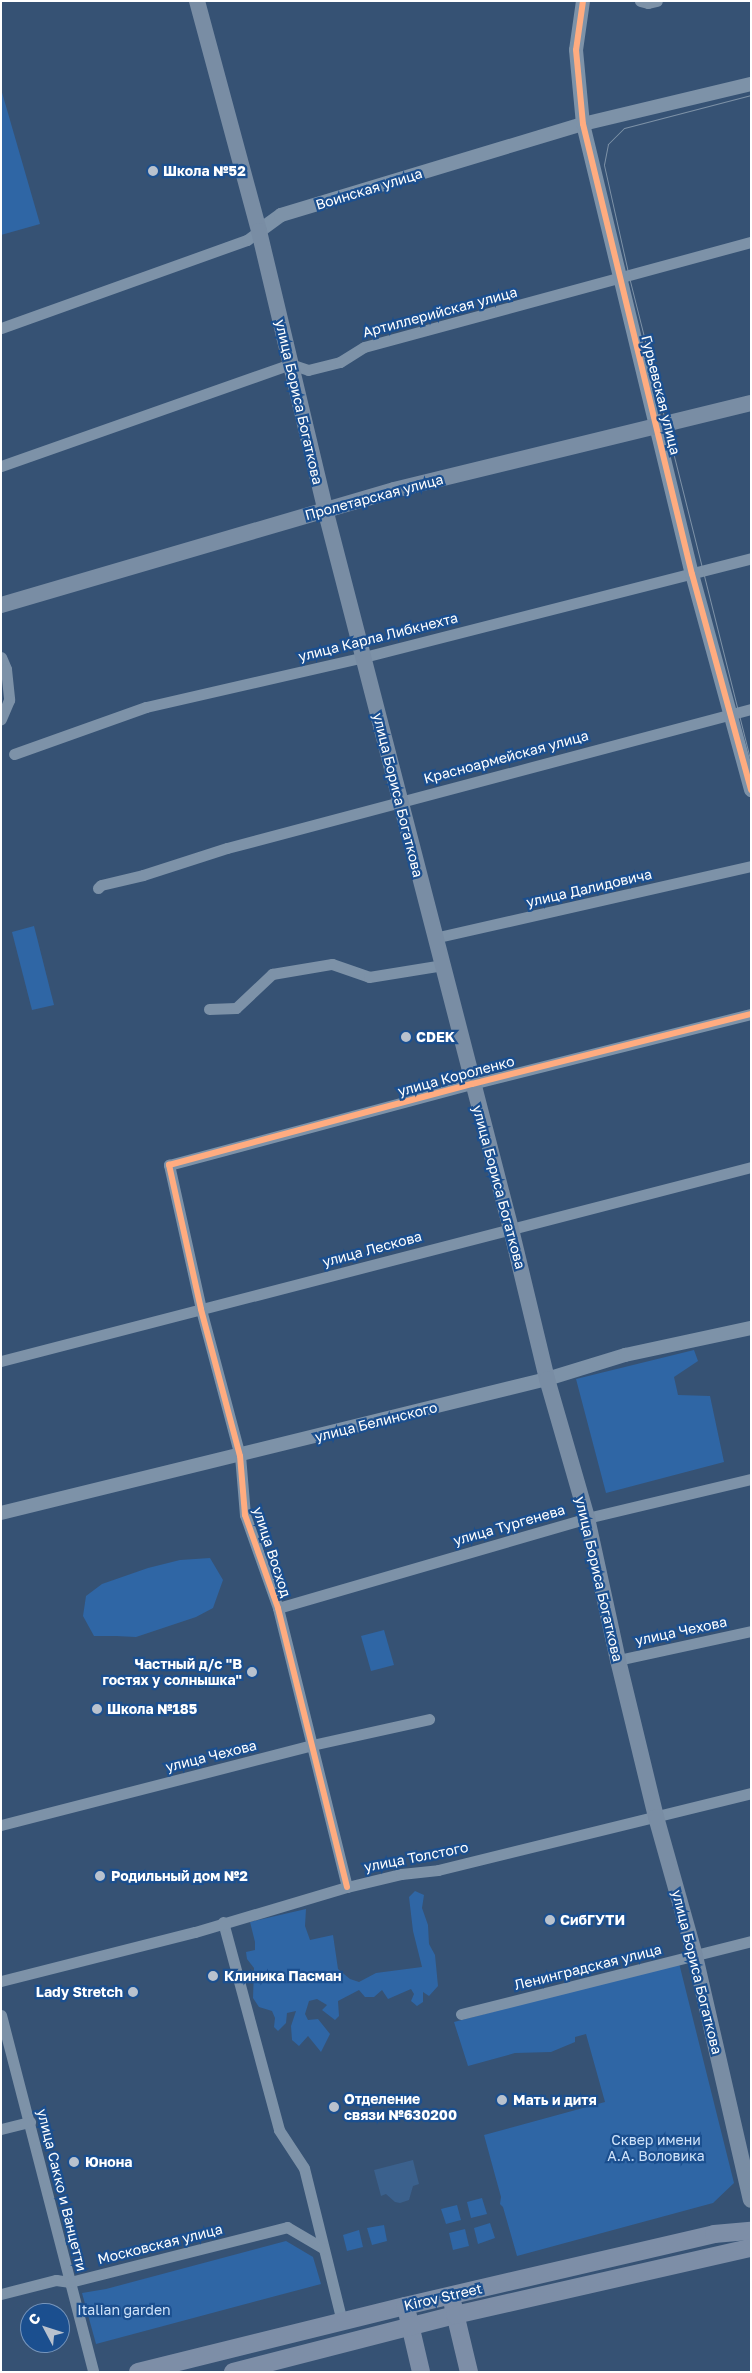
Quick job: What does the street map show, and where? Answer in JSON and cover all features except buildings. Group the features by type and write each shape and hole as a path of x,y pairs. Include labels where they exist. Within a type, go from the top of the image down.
{"main road":[{"name":"улица Бориса Богаткова","path":"197,1 259,231 325,509 434,938 443,965 472,1084 511,1229 547,1378 587,1518 618,1660 656,1817 695,1956 751,2200"},
{"name":"Пролетарская улица","path":"1,605 325,509 657,428 751,403"},
{"name":"Kirov Street","path":"138,2372 342,2321 714,2234 751,2230"},
{"name":"Kirov Street","path":"233,2372 455,2315 751,2248"},
{"path":"451,2295 469,2372"},
{"path":"405,2306 421,2372"}],"street":[{"name":"Гурьевская улица","path":"583,1 576,50 583,124 692,574 751,790"},
{"path":"640,1 648,3 656,1"},
{"name":"Воинская улица","path":"1,328 247,240 281,215 583,124 751,84"},
{"name":"Артиллерийская улица","path":"290,364 308,370 340,362 364,347 751,242"},
{"path":"1,466 290,364"},
{"name":"улица Карла Либкнехта","path":"14,754 146,708 364,657 751,558"},
{"path":"1,657 6,668 10,700 1,718"},
{"name":"Красноармейская улица","path":"98,888 101,885 143,876 218,850 751,709"},
{"name":"улица Далидовича","path":"434,938 751,866"},
{"path":"209,1009 236,1008 272,974 332,964 369,977 443,965"},
{"name":"улица Короленко","path":"169,1165 472,1084 751,1014"},
{"name":"улица Восход","path":"169,1165 201,1309 240,1456 244,1515 278,1608 347,1887"},
{"name":"улица Лескова","path":"1,1361 751,1167"},
{"name":"улица Белинского","path":"1,1514 547,1378 625,1355 751,1328"},
{"name":"улица Тургенева","path":"278,1608 587,1518 751,1479"},
{"name":"улица Чехова","path":"618,1660 751,1631"},
{"name":"улица Чехова","path":"1,1825 312,1745 429,1719"},
{"name":"улица Толстого","path":"1,1981 195,1932 223,1922 347,1887 401,1874 438,1870 751,1793"},
{"path":"223,1922 279,2130 304,2168 342,2321"},
{"name":"Ленинградская улица","path":"461,2014 751,1941"},
{"name":"улица Сакко и Ванцетти","path":"1,2015 93,2372"},
{"path":"1,2129 30,2122"},
{"name":"Московская улица","path":"1,2294 56,2280 70,2282 287,2227 323,2248"}],"green space":[{"path":"1,89 40,224 1,235"},
{"path":"34,926 54,1005 32,1010 12,932"},
{"path":"694,1350 698,1361 674,1377 678,1395 710,1396 724,1462 606,1493 576,1379"},
{"path":"210,1558 223,1580 213,1608 196,1617 136,1637 94,1636 83,1616 86,1596 102,1584 148,1568 180,1560"},
{"path":"384,1630 394,1665 371,1671 361,1636"},
{"path":"415,1891 424,1895 422,1908 428,1925 429,1944 435,1955 438,1986 429,1996 423,1992 423,2002 417,2006 411,2001 414,1994 411,1989 388,1999 382,1990 374,1997 365,1997 359,1990 338,2001 339,2016 335,2020 322,2010 327,2005 317,1999 309,2001 305,2014 308,2020 318,2019 330,2034 321,2052 308,2036 299,2046 292,2040 291,2026 296,2011 287,2013 286,2023 278,2031 274,2027 275,2018 272,2011 259,2007 253,1998 254,1968 247,1959 246,1952 255,1950 250,1922 306,1909 305,1926 310,1940 333,1935 338,1969 350,1979 359,1982 376,1973 422,1967 413,1931 409,1897"},
{"name":"Cквер имени А.А. Воловика","path":"679,1963 734,2183 713,2203 517,2256 503,2207 500,2204 501,2197 484,2135 605,2102 586,2034 575,2037 575,2042 551,2052 515,2053 468,2066 454,2022"},
{"path":"482,2198 487,2214 471,2218 467,2202"},
{"path":"457,2205 461,2220 446,2224 441,2209"},
{"path":"490,2223 495,2238 478,2244 474,2228"},
{"path":"384,2225 387,2241 372,2245 367,2228"},
{"path":"465,2229 469,2246 453,2250 449,2233"},
{"path":"359,2230 363,2247 347,2251 343,2235"},
{"name":"Italian garden","path":"286,2241 313,2257 321,2284 96,2344 82,2293 106,2289"}],"shaded area":[{"path":"413,2160 419,2184 413,2186 409,2200 400,2203 395,2202 386,2194 381,2196 374,2170"}],"tram line":[{"path":"751,95 624,128 608,144 604,165 629,277 751,761"}],"cycle path":[{"path":"583,1 576,50 583,124 692,574 751,790"},
{"path":"347,1887 278,1608 245,1515 240,1456 201,1309 169,1165 472,1084 751,1014"}],"place":[{"name":"Школа №52","path":"153,171"},
{"name":"CDEK","path":"406,1037"},
{"name":"Частный д/c \"В гостях у солнышка\"","path":"252,1672"},
{"name":"Школа №185","path":"97,1709"},
{"name":"Родильный дом №2","path":"100,1876"},
{"name":"СибГУТИ","path":"550,1920"},
{"name":"Клиника Пасман","path":"213,1976"},
{"name":"Lady Stretch","path":"133,1992"},
{"name":"Мать и дитя","path":"502,2100"},
{"name":"Отделение связи №630200","path":"334,2107"},
{"name":"Юнона","path":"74,2162"}]}
